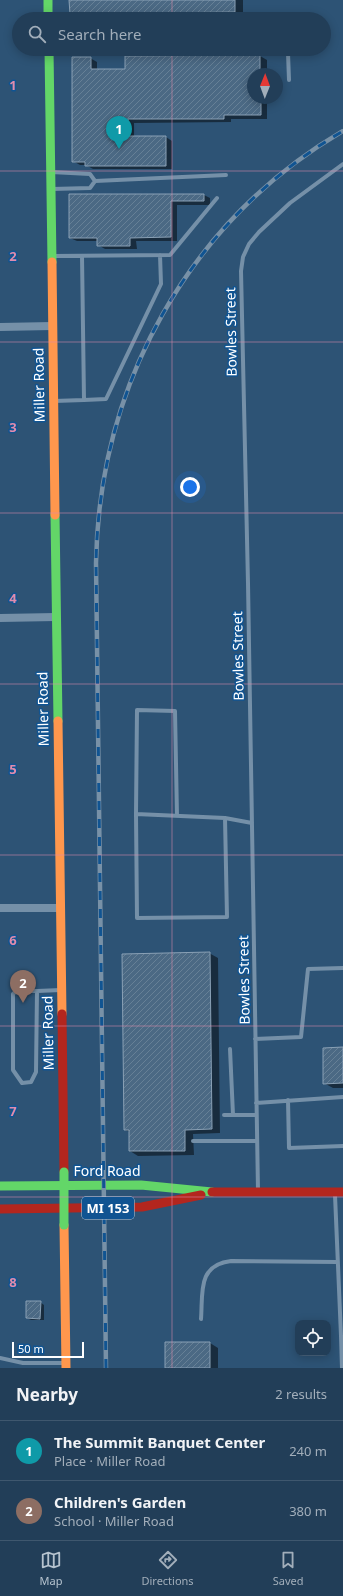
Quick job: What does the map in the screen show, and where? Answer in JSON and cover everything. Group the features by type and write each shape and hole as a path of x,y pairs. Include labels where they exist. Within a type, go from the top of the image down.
{"street":[{"path":"48,0 48,12"},
{"name":"Miller Road","path":"49,56 66,1366"},
{"path":"0,327 52,326"},
{"path":"0,618 56,617"},
{"path":"0,908 60,908"},
{"name":"Ford Road","path":"0,1186 141,1185 214,1192 339,1192"},
{"name":"Ford Road","path":"0,1209 142,1207 214,1192"}],"lane":[{"path":"288,56 289,80"},
{"name":"Bowles Street","path":"258,1193 241,272 243,257 249,244 259,232 290,203 343,164"},
{"path":"51,172 90,174 96,180 226,175"},
{"path":"51,189 90,188 96,180"},
{"path":"51,256 170,255 217,198"},
{"path":"54,401 106,399 161,284 160,255"},
{"path":"82,256 84,400"},
{"path":"177,816 175,711 137,710 137,918 228,916 225,818"},
{"path":"136,814 225,818 252,823"},
{"path":"255,1040 301,1037 308,969 343,968"},
{"path":"37,991 36,1072 31,1082 22,1082 13,1070 13,994 16,991 61,990"},
{"path":"230,1049 233,1115"},
{"path":"256,1103 343,1097"},
{"path":"288,1100 289,1148 343,1146"},
{"path":"224,1115 256,1115"},
{"path":"193,1142 256,1141"},
{"path":"339,1192 337,1262 342,1337 342,1368"},
{"path":"201,1319 204,1281 209,1270 221,1262 337,1262"},
{"path":"0,1358 23,1362 66,1366"}],"building":[{"path":"69,0 235,0 235,12 70,12"},
{"path":"125,56 260,56 260,68 247,68 247,104 261,104 261,115 224,115 224,119 128,119 128,136 166,136 166,166 85,166 85,162 72,162 72,57 91,57 91,69 125,69"},
{"path":"69,194 204,194 204,201 171,201 171,237 130,238 130,246 97,246 97,238 69,238"},
{"path":"210,952 212,1129 185,1130 185,1151 129,1151 129,1130 124,1130 122,954"},
{"path":"343,1047 343,1083 323,1084 323,1048"},
{"path":"26,1301 41,1301 40,1319 26,1318"},
{"path":"165,1342 210,1342 210,1368 165,1368"}],"railway":[{"path":"106,1368 96,563 101,497 114,433 135,372 162,314 198,261 239,212 288,168 343,131"}],"traffic: fast":[{"path":"48,0 48,12"},
{"path":"49,56 52,262"},
{"path":"55,515 58,721"},
{"path":"64,1172 64,1225"},
{"path":"0,1186 141,1185 212,1192"}],"traffic: slow":[{"path":"52,262 55,515"},
{"path":"58,721 62,1014"},
{"path":"64,1225 66,1368"}],"traffic: jam":[{"path":"62,1014 64,1172"},
{"path":"212,1192 343,1192"},
{"path":"0,1209 142,1207 201,1195"}],"place":[{"name":"The Summit Banquet Center","path":"119,149"},
{"name":"Children's Garden","path":"23,1003"}]}
